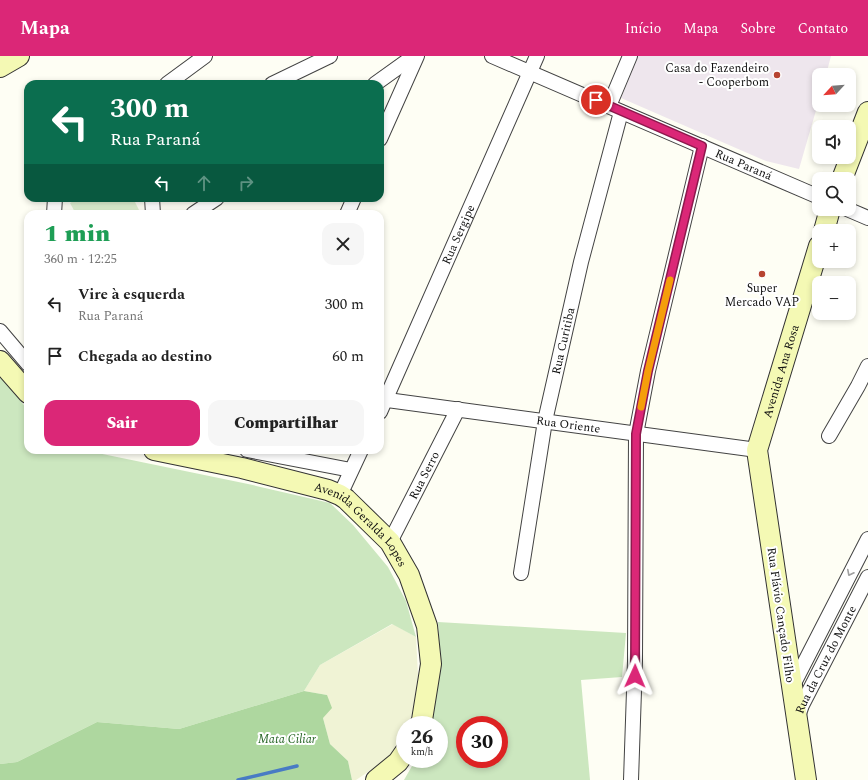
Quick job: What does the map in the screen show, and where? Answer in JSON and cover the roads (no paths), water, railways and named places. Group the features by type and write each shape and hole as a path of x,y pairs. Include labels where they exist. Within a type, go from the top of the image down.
{"main road":[{"path":"0,67 19,56"},
{"path":"845,172 868,112"},
{"name":"Avenida Ana Rosa","path":"757,450 812,268"},
{"path":"0,361 24,388"},
{"name":"Rua Flávio Cançado Filho","path":"757,450 796,721 806,780"},
{"name":"Avenida Geralda Lopes","path":"195,454 236,458 340,495 359,511 390,542 408,575 427,626 431,664 423,716"},
{"path":"376,780 396,764"}],"street":[{"path":"172,80 205,56"},
{"path":"280,80 330,56"},
{"path":"381,80 414,56"},
{"path":"384,131 417,56"},
{"name":"Rua Paraná","path":"492,56 812,194"},
{"name":"Rua Sergipe","path":"384,400 537,56"},
{"name":"Rua Curitiba","path":"521,573 545,421 615,109 630,56"},
{"path":"631,780 635,661 636,434 648,371 702,146"},
{"path":"199,210 211,202"},
{"path":"856,213 868,218"},
{"path":"0,331 24,359"},
{"path":"829,436 868,366"},
{"name":"Rua Oriente","path":"384,404 458,409 757,450"},
{"name":"Rua Serro","path":"390,542 458,409"},
{"name":"Avenida Geralda Lopes","path":"268,454 351,470"},
{"path":"340,495 359,454"},
{"name":"Rua da Cruz do Monte","path":"792,687 868,539"},
{"name":"Rua da Cruz do Monte","path":"796,721 802,705 868,577"}],"waterway":[{"path":"238,780 297,766"}],"place":[{"name":"Casa do Fazendeiro - Cooperbom","path":"777,75"},
{"name":"Super Mercado VAP","path":"762,274"}],"park label":[{"name":"Mata Ciliar","path":"287,739"}]}
